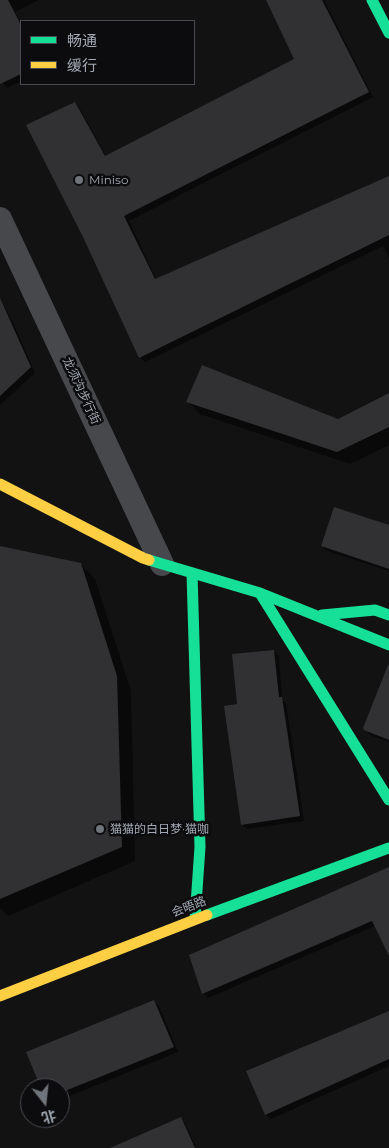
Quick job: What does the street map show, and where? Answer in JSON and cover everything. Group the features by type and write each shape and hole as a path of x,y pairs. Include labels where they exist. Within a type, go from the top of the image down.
{"street":[{"path":"372,0 389,33"},
{"name":"龙须沟步行街","path":"0,219 162,564"},
{"path":"0,484 143,558 260,593 389,644"},
{"path":"192,573 200,847 195,919"},
{"path":"260,593 389,800"},
{"path":"315,615 375,610 389,615"},
{"name":"会晤路","path":"0,996 195,919 389,848"}],"building":[{"path":"0,0 8,0 20,23 20,74 0,84"},
{"path":"266,0 322,0 369,92 124,216 155,279 389,176 389,235 139,358 83,237 26,125 75,102 105,156 294,59"},
{"path":"0,298 31,367 0,396"},
{"path":"202,365 338,419 389,393 389,427 337,452 186,402"},
{"path":"334,507 389,525 389,569 321,546"},
{"path":"0,546 81,563 117,676 122,847 0,899"},
{"path":"274,650 279,697 282,697 300,816 241,825 224,706 237,704 232,654"},
{"path":"389,665 389,740 363,728"},
{"path":"389,867 389,956 372,921 202,994 189,955"},
{"path":"154,1000 174,1047 70,1089 70,1078 37,1078 26,1052"},
{"path":"389,1011 389,1059 265,1115 246,1071"},
{"path":"181,1117 195,1148 110,1148"}],"traffic: fast":[{"path":"372,0 389,33"},
{"path":"149,560 260,593 389,645"},
{"path":"192,573 200,847 195,919"},
{"path":"260,593 389,800"},
{"path":"322,615 375,610 389,615"},
{"path":"207,915 389,848"}],"traffic: slow":[{"path":"0,484 149,560"},
{"path":"0,996 207,915"}],"place":[{"name":"Miniso","path":"79,180"},
{"name":"猫猫的白日梦·猫咖","path":"100,829"}]}
